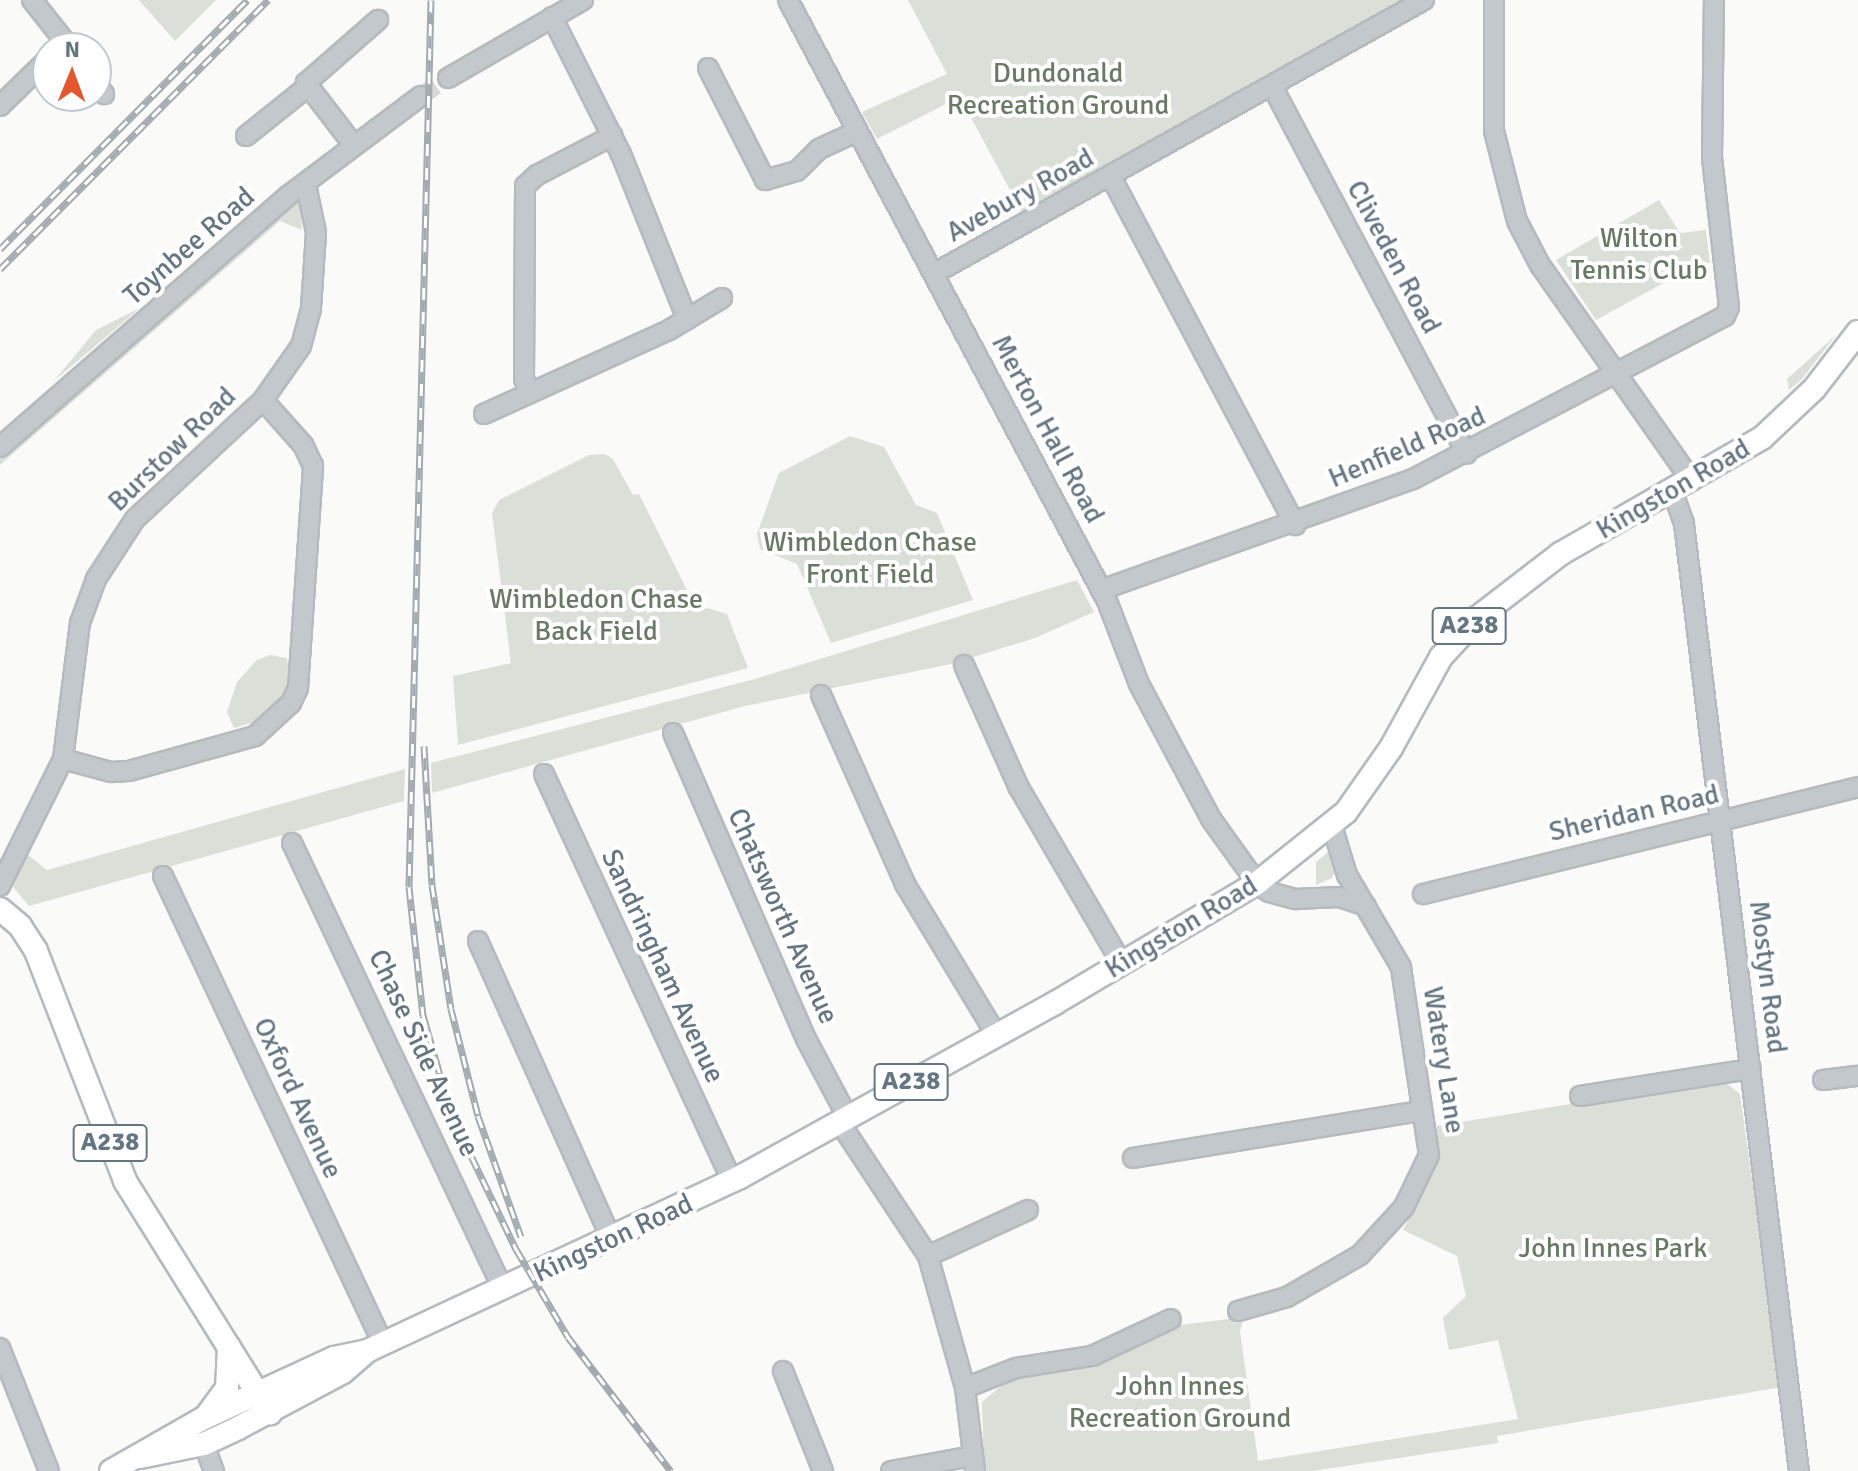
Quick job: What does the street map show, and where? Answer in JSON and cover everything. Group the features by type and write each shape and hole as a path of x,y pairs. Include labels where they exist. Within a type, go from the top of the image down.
{"main road":[{"name":"Kingston Road","path":"264,1404 343,1372 375,1347 612,1240 732,1181 997,1036 1257,883 1332,826 1391,748 1434,668 1458,637 1560,554 1682,487 1786,418 1858,332"},
{"name":"A238","path":"0,909 20,926 36,951 125,1181 264,1404"},
{"path":"204,1418 227,1388 229,1346"},
{"path":"111,1471 139,1457 164,1437 204,1418 264,1404"},
{"path":"139,1457 204,1444 264,1404"}],"street":[{"path":"32,0 54,32"},
{"path":"448,78 583,0"},
{"name":"Merton Hall Road","path":"788,0 1101,590 1139,684 1190,784 1257,883"},
{"name":"Avebury Road","path":"935,273 1424,0"},
{"name":"Mostyn Road","path":"1494,0 1491,104 1508,195 1540,265 1618,377 1682,487 1799,1471"},
{"name":"Henfield Road","path":"1101,590 1295,525 1467,454 1618,377 1720,320 1729,307 1712,158 1714,0"},
{"path":"552,17 612,136 687,319"},
{"path":"246,136 306,88 378,20"},
{"path":"708,68 765,180 797,171 819,149 858,131"},
{"path":"0,106 32,75"},
{"name":"Cliveden Road","path":"1272,86 1467,454"},
{"path":"306,88 352,143"},
{"name":"Toynbee Road","path":"0,447 352,143 421,96"},
{"path":"530,393 524,379 525,186 537,175 612,136"},
{"path":"1111,177 1295,525"},
{"name":"Burstow Road","path":"0,886 63,759 80,623 96,579 135,519 263,400 291,366 307,325 316,232 306,185"},
{"path":"484,414 687,319 722,298"},
{"path":"63,759 102,770 129,771 255,736 291,703 298,688 313,466 303,445 263,400"},
{"path":"964,665 1018,786 1122,964"},
{"path":"821,695 905,884 997,1036"},
{"name":"Chatsworth Avenue","path":"673,733 844,1120 928,1256 965,1388 974,1463"},
{"name":"Sandringham Avenue","path":"544,774 732,1181"},
{"name":"Sheridan Road","path":"1423,894 1858,787"},
{"path":"1332,826 1340,841 1347,875 1366,906"},
{"name":"Chase Side Avenue","path":"292,843 503,1289"},
{"path":"1328,896 1347,875"},
{"name":"Oxford Avenue","path":"163,876 375,1347"},
{"path":"1257,883 1282,897 1328,896 1366,906"},
{"name":"Watery Lane","path":"1238,1311 1308,1288 1360,1255 1383,1233 1409,1199 1426,1164 1430,1141 1421,1111 1397,956 1366,906"},
{"path":"478,941 612,1240"},
{"path":"1580,1096 1751,1069"},
{"path":"1823,1080 1858,1076"},
{"path":"1133,1158 1421,1111"},
{"path":"928,1256 1028,1210"},
{"path":"965,1388 1016,1368 1114,1348 1171,1319"},
{"path":"0,1348 49,1471"},
{"path":"783,1371 823,1471"},
{"path":"204,1444 214,1471"},
{"path":"891,1471 974,1463"}],"green space":[{"path":"139,0 216,0 175,41"},
{"name":"Dundonald Recreation Ground","path":"908,0 1400,0 1023,214 960,97 877,139 862,112 947,74"},
{"name":"Wilton Tennis Club","path":"1659,200 1680,233 1706,230 1710,263 1700,263 1596,320 1556,260"},
{"path":"294,201 301,206 302,230 280,221 0,465 0,456"},
{"path":"140,308 54,381 96,330"},
{"path":"1836,335 1802,379 1789,390 1787,379"},
{"name":"Wimbledon Chase Front Field","path":"850,436 884,447 916,505 937,513 973,600 831,643 797,564 760,549 757,534 779,473"},
{"name":"Wimbledon Chase Back Field","path":"605,454 613,459 633,495 639,494 694,604 727,614 748,668 458,745 453,676 511,663 492,513 499,500 589,455"},
{"path":"1077,580 1094,612 1035,638 951,664 745,706 432,793 431,763 755,679"},
{"path":"270,655 287,658 290,685 261,720 234,728 227,712 237,682 257,660"},
{"path":"405,769 404,801 29,906 13,887 27,854 47,870"},
{"path":"1329,851 1336,870 1332,878 1316,885 1316,862"},
{"name":"John Innes Park","path":"1721,1079 1740,1094 1781,1387 1497,1436 1498,1443 1313,1471 984,1471 982,1402 1007,1381 1116,1355 1181,1325 1244,1317 1240,1331 1258,1461 1518,1419 1498,1340 1449,1350 1443,1318 1466,1296 1457,1256 1403,1230 1435,1167 1437,1126"}],"tunnel":[{"path":"421,96 448,78"}],"railway":[{"path":"0,249 247,0"},
{"path":"0,269 268,0"},
{"path":"431,0 409,887 423,1015 451,1114 516,1249 568,1337 671,1471"},
{"path":"424,746 432,885 451,1009 478,1116 521,1237"}],"park label":[{"name":"John Innes Recreation Ground","path":"1180,1402"}]}
